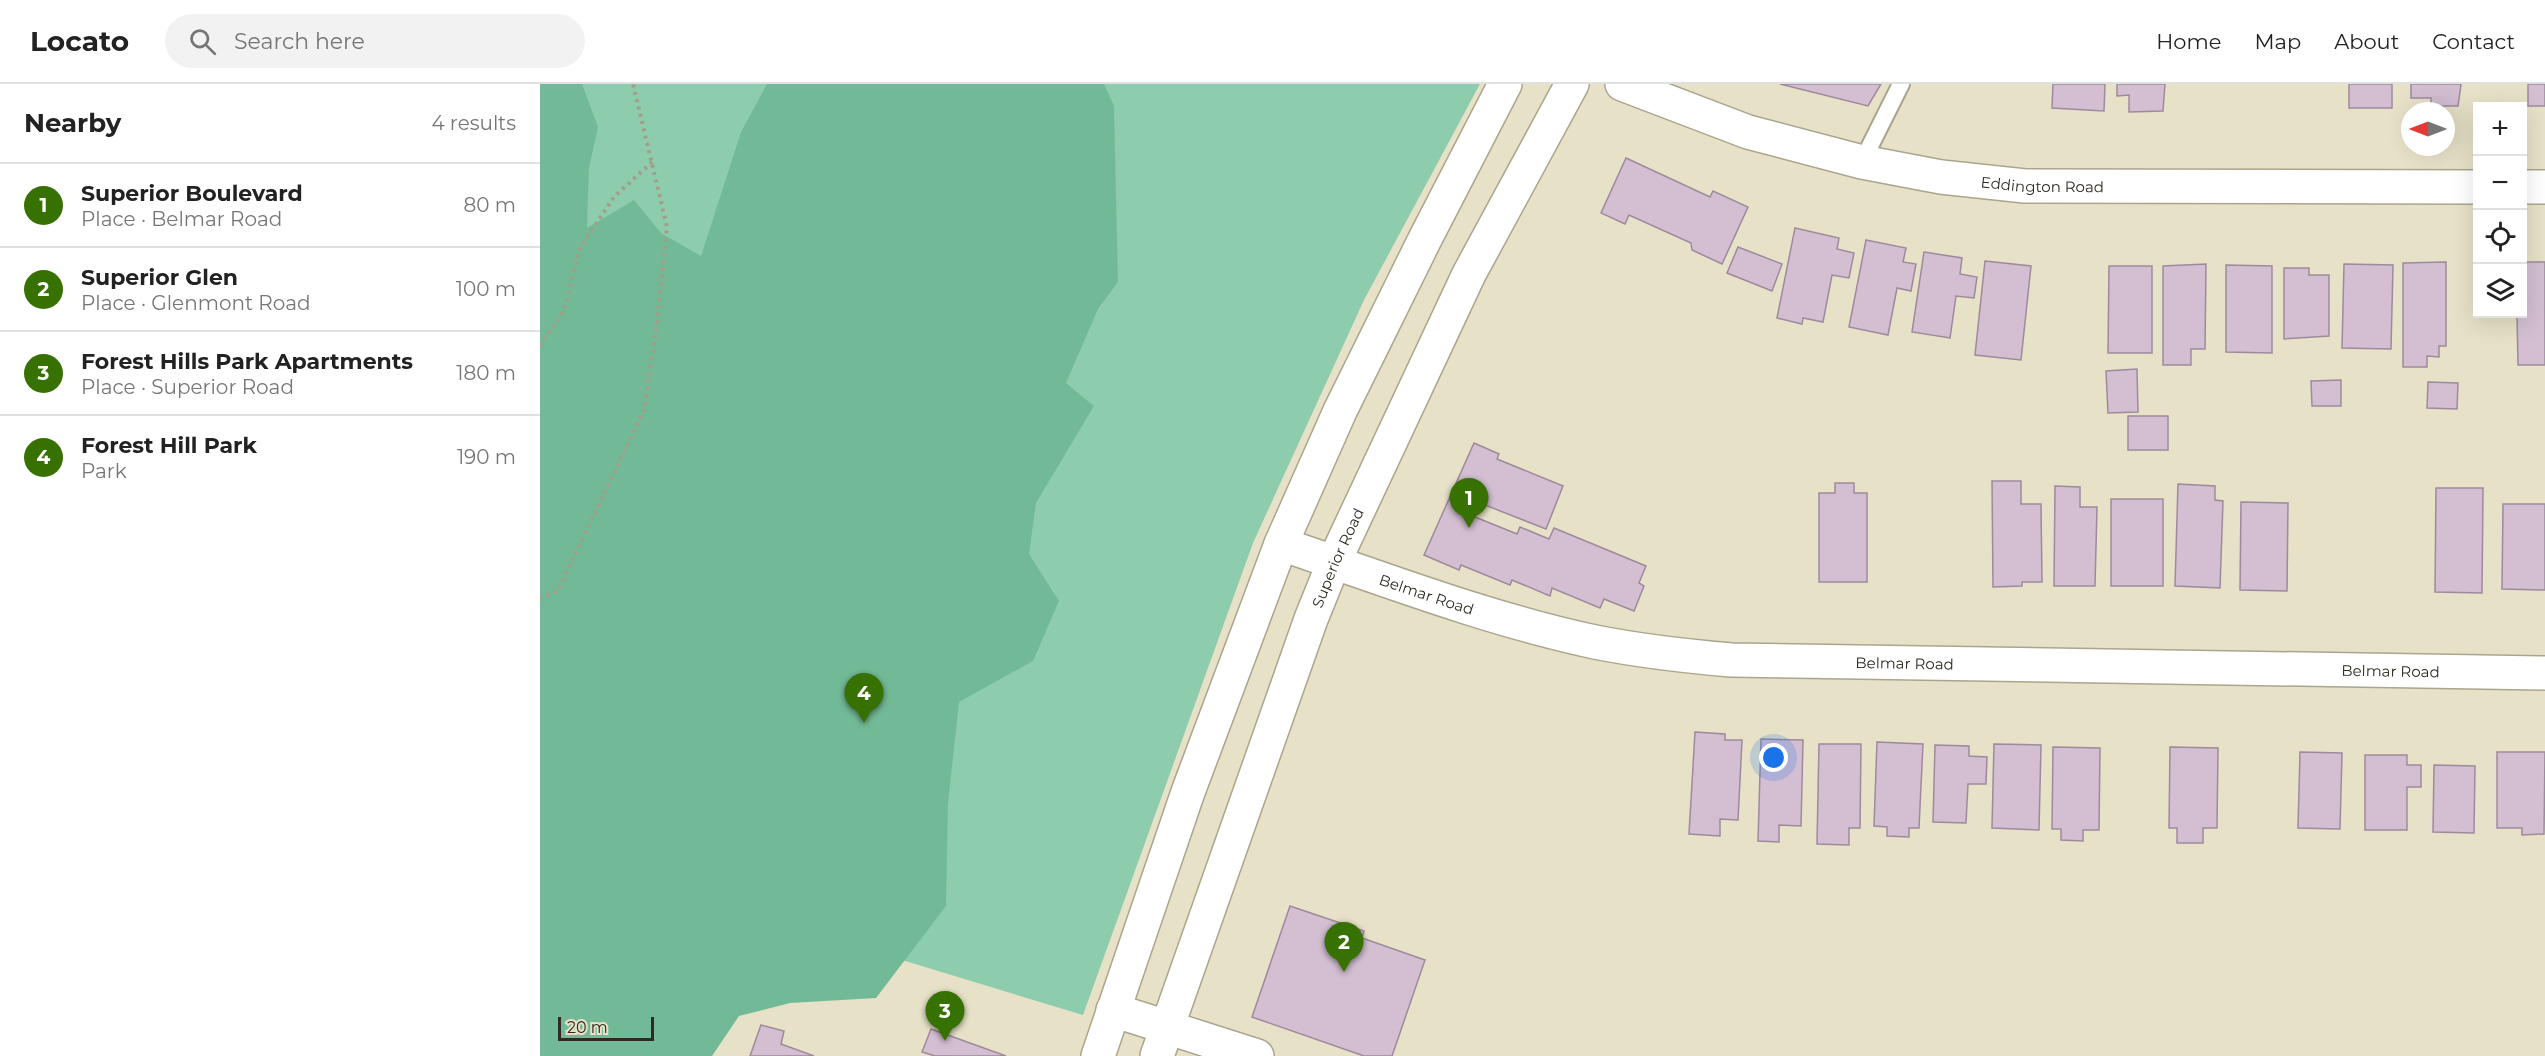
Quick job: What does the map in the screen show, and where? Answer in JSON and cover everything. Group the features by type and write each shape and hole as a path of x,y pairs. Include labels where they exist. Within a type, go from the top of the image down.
{"street":[{"path":"1098,1056 1188,792 1281,544 1340,411 1505,84"},
{"name":"Superior Road","path":"1162,1042 1334,562 1469,274 1572,84"},
{"name":"Eddington Road","path":"1622,84 1748,132 1862,162 1941,177 2025,186 2473,187"},
{"path":"2527,187 2545,187"},
{"name":"Belmar Road","path":"1281,544 1502,617 1594,642 1679,656 1743,660 2545,673"},
{"path":"1113,1010 1162,1042 1257,1056"}],"lane":[{"path":"1862,162 1901,84"}],"path":[{"path":"540,599 558,590 644,410 657,323 667,227 633,84"},
{"path":"540,346 564,310 580,248 614,197 652,162"}],"green space":[{"path":"540,84 1480,84 1364,300 1253,543 1083,1015 711,902 540,1056"},
{"path":"540,84 582,84 598,127 589,168 587,228 634,200 661,233 701,256 741,132 767,84 1104,84 1114,106 1118,282 1098,309 1066,383 1094,406 1036,503 1029,554 1059,601 1033,661 959,702 948,804 946,906 876,998 790,1003 739,1016 712,1056 540,1056"}],"building":[{"path":"1780,84 1881,84 1868,106"},
{"path":"2053,84 2105,84 2104,111 2052,108"},
{"path":"2117,84 2165,84 2163,111 2129,112 2129,95 2117,96"},
{"path":"2349,84 2392,84 2392,108 2349,108"},
{"path":"2411,84 2461,84 2458,106 2455,106 2455,102 2431,102 2431,98 2411,98"},
{"path":"2528,84 2545,84 2545,106 2528,106"},
{"path":"1626,158 1710,197 1713,191 1748,207 1722,264 1692,250 1691,243 1629,215 1625,224 1601,213"},
{"path":"1795,228 1839,238 1837,249 1854,253 1849,278 1832,275 1823,322 1803,318 1802,324 1777,318"},
{"path":"1866,240 1906,248 1903,262 1916,264 1911,291 1897,288 1888,335 1849,327"},
{"path":"1738,247 1782,264 1772,291 1727,273"},
{"path":"1924,252 1962,258 1960,274 1977,277 1974,298 1956,296 1950,338 1912,332"},
{"path":"1985,261 2031,266 2021,360 1975,355"},
{"path":"2446,262 2446,346 2439,346 2439,357 2427,356 2427,367 2403,367 2403,263"},
{"path":"2527,262 2545,262 2545,365 2518,365 2517,318 2527,318"},
{"path":"2206,264 2205,349 2191,349 2191,365 2163,365 2163,266"},
{"path":"2344,264 2393,265 2391,349 2342,348"},
{"path":"2226,265 2272,266 2272,353 2226,352"},
{"path":"2109,266 2152,266 2152,353 2108,353"},
{"path":"2284,268 2309,268 2309,275 2329,275 2329,336 2284,339"},
{"path":"2137,369 2138,412 2108,413 2106,371"},
{"path":"2341,380 2341,406 2312,406 2311,381"},
{"path":"2428,382 2458,383 2457,409 2427,408"},
{"path":"2128,416 2168,416 2168,450 2128,450"},
{"path":"1474,443 1499,454 1497,459 1563,486 1546,529 1480,503 1475,517 1517,534 1520,527 1549,539 1554,528 1646,566 1639,583 1644,586 1634,611 1604,599 1600,608 1552,588 1550,596 1512,580 1510,585 1461,565 1459,570 1424,555"},
{"path":"1992,481 2021,481 2021,504 2041,504 2042,582 2022,582 2022,586 1993,587"},
{"path":"1835,483 1854,483 1854,493 1867,493 1867,582 1819,582 1819,493 1835,493"},
{"path":"2178,484 2215,486 2215,500 2223,501 2220,588 2175,586"},
{"path":"2055,486 2080,487 2080,507 2097,507 2095,586 2054,586"},
{"path":"2436,488 2483,488 2482,593 2435,592"},
{"path":"2111,499 2163,499 2163,586 2111,586"},
{"path":"2241,502 2288,503 2287,591 2240,590"},
{"path":"2503,504 2545,504 2545,590 2502,589"},
{"path":"1695,732 1725,734 1725,740 1742,740 1738,820 1720,819 1720,836 1689,834"},
{"path":"1761,739 1803,740 1801,826 1779,825 1779,842 1758,841"},
{"path":"1877,742 1923,744 1919,828 1909,828 1909,837 1887,836 1887,827 1874,826"},
{"path":"1819,744 1861,744 1860,828 1849,828 1849,845 1817,844"},
{"path":"1994,744 2041,745 2039,830 1992,828"},
{"path":"1935,745 1969,746 1969,756 1987,757 1986,784 1968,784 1966,823 1933,822"},
{"path":"2053,747 2100,748 2099,830 2083,830 2083,841 2061,840 2061,829 2052,829"},
{"path":"2170,747 2218,748 2217,828 2203,828 2203,843 2177,843 2177,828 2169,828"},
{"path":"2300,752 2342,753 2340,829 2298,828"},
{"path":"2497,752 2545,752 2544,834 2522,835 2522,828 2497,828"},
{"path":"2365,755 2407,755 2407,765 2421,765 2421,787 2407,787 2407,830 2365,830"},
{"path":"2434,765 2475,766 2474,833 2433,832"},
{"path":"1290,906 1364,931 1362,938 1425,960 1392,1056 1364,1056 1252,1017"},
{"path":"761,1025 784,1031 781,1044 814,1056 750,1056"},
{"path":"931,1029 1006,1056 935,1056 922,1052"}],"place":[{"name":"Superior Boulevard","path":"1469,528"},
{"name":"Forest Hill Park","path":"864,723"},
{"name":"Superior Glen","path":"1344,972"},
{"name":"Forest Hills Park Apartments","path":"945,1041"}]}
